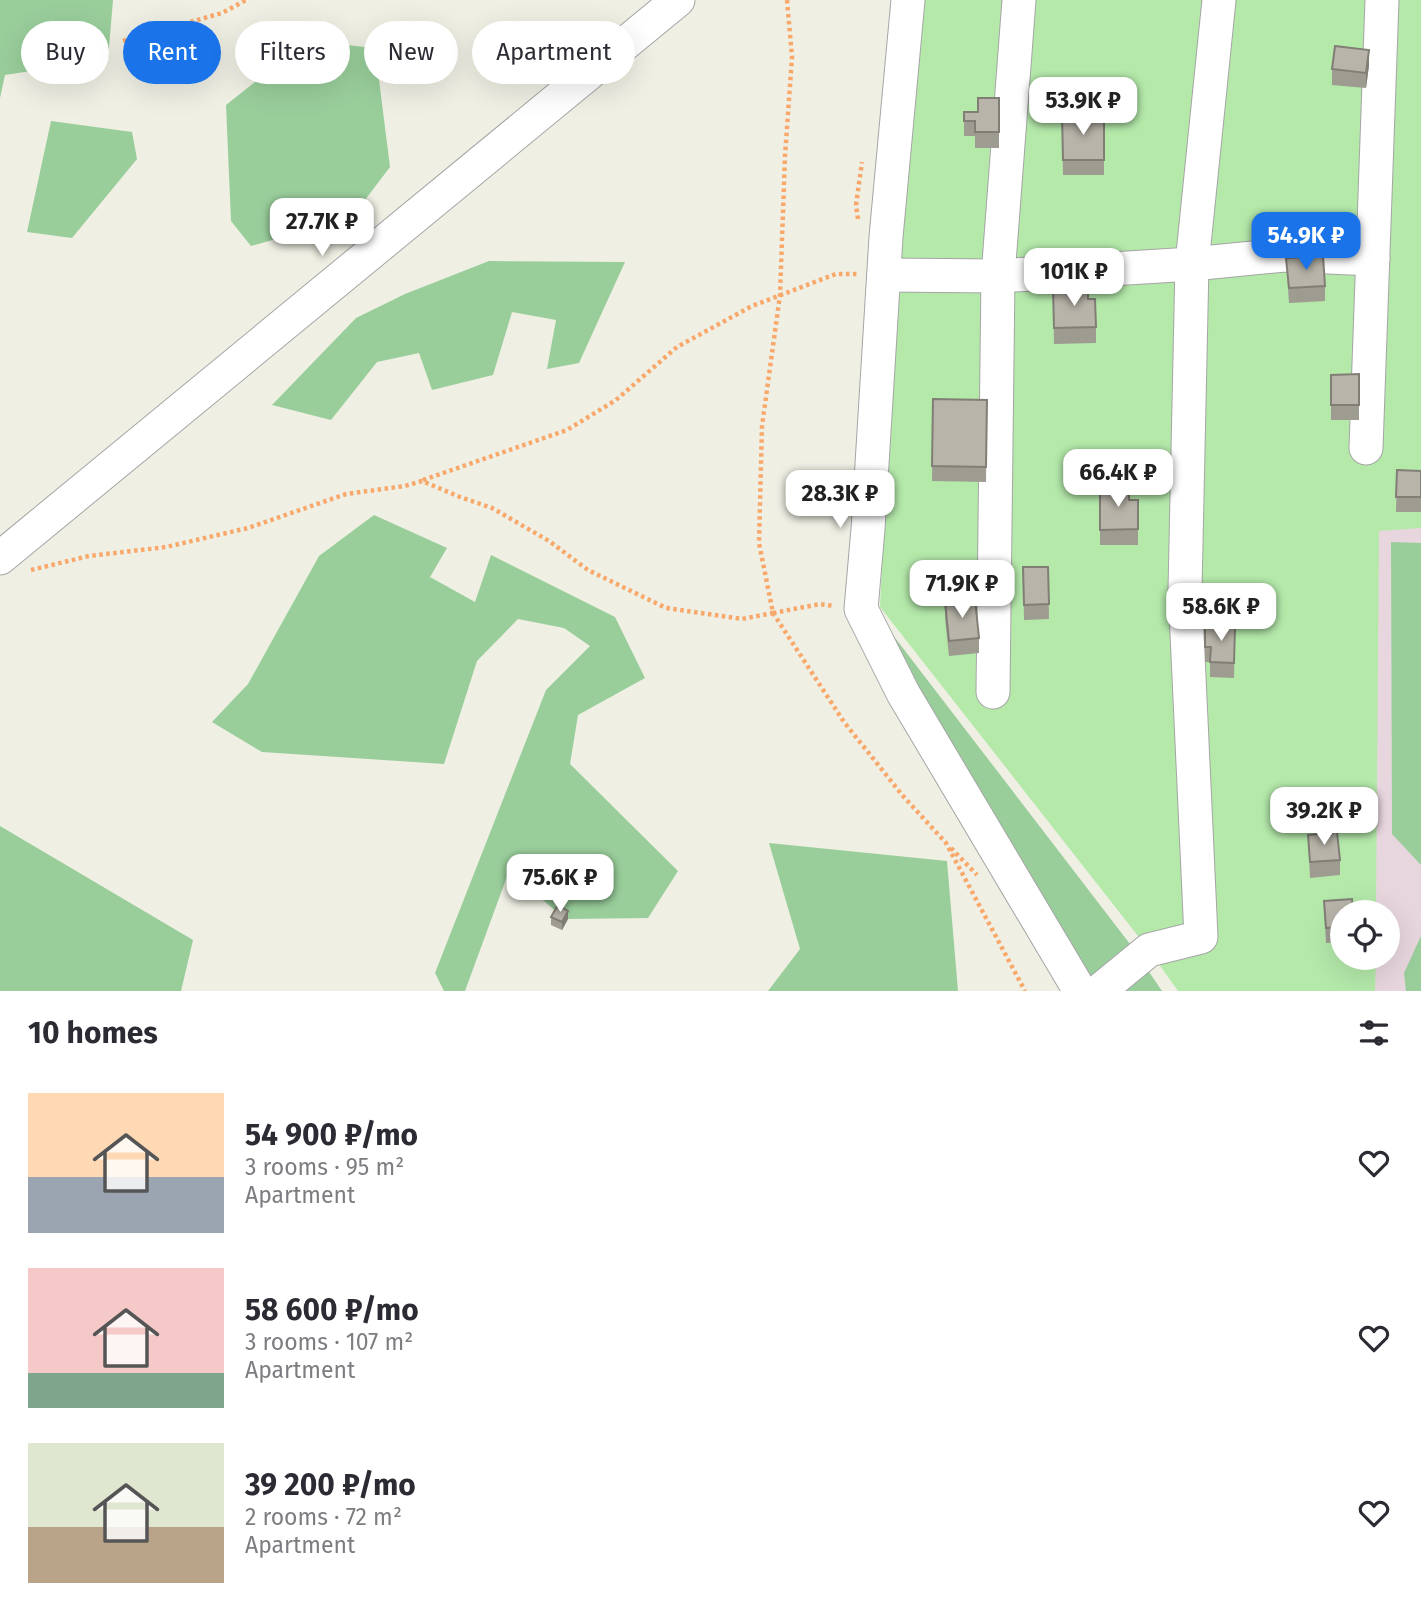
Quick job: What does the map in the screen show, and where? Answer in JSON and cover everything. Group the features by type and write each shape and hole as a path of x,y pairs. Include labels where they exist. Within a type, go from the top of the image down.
{"street":[{"path":"11,565 678,0"},
{"path":"908,0 884,275 861,610 903,693 1080,991"},
{"path":"993,692 998,276 1019,0"},
{"path":"1099,991 1149,950 1201,937 1185,590 1192,264 1219,0"},
{"path":"1366,448 1382,0"},
{"path":"884,275 998,276 1192,264 1284,255 1373,258"}],"path":[{"path":"122,41 222,13 246,0"},
{"path":"787,0 792,57 780,295 762,426 760,542 773,613 844,722 903,796 946,843 1025,991"},
{"path":"11,565 166,547 248,528 346,494 422,481 567,429 616,400 677,347 752,306 836,274 884,275"},
{"path":"422,481 492,508 549,541 588,570 666,608 742,619 820,604 861,610"},
{"path":"773,613 803,659"}],"shaded area":[{"path":"1421,522 1421,991 1369,991 1368,970 1400,970 1400,900 1365,900 1359,530"}],"green space":[{"path":"0,0 113,0 109,47 109,21 21,21 21,73 5,75 0,98"},
{"path":"922,0 1421,0 1421,528 1379,531 1376,900 1330,900 1330,970 1376,970 1375,991 1178,991 1149,950 880,607 897,253"},
{"path":"350,45 364,47 364,84 380,84 390,167 352,217 251,246 231,221 226,105 253,84 350,84"},
{"path":"51,121 132,132 137,159 72,238 27,232"},
{"path":"489,261 625,262 579,363 547,369 556,320 512,312 493,375 432,390 419,353 377,362 331,420 272,405 356,318 405,294"},
{"path":"374,515 447,548 430,577 475,602 491,555 615,617 645,678 578,715 570,764 678,871 648,918 568,919 509,871 465,991 444,991 435,973 546,690 590,646 564,628 518,619 477,661 444,764 262,752 212,722 248,684 319,556"},
{"path":"1391,542 1421,543 1421,865 1392,834"},
{"path":"889,630 1133,948 1162,991 1092,991 880,634"},
{"path":"0,826 193,940 181,991 0,991"},
{"path":"769,843 947,861 958,991 768,991 800,949"},
{"path":"1421,936 1421,991 1406,991 1404,973"}],"building":[{"path":"1335,46 1369,50 1366,73 1332,69"},
{"path":"978,98 999,98 999,132 975,132 975,121 964,121 964,112 978,112"},
{"path":"1062,114 1104,114 1104,160 1063,160"},
{"path":"1323,256 1325,286 1289,288 1286,258"},
{"path":"1088,287 1088,299 1095,299 1096,327 1054,328 1053,288"},
{"path":"1359,374 1359,405 1331,405 1331,375"},
{"path":"933,399 987,400 986,467 932,466"},
{"path":"1397,470 1421,471 1421,497 1396,497"},
{"path":"1100,486 1129,486 1129,500 1138,500 1138,529 1100,530"},
{"path":"1023,567 1048,567 1049,604 1024,605"},
{"path":"975,599 979,638 949,641 945,602"},
{"path":"1205,626 1235,626 1234,663 1210,662 1211,647 1205,647"},
{"path":"1337,832 1340,860 1310,862 1308,835"},
{"path":"1324,901 1330,901 1330,928 1326,928"},
{"path":"558,905 568,911 562,922 551,917"}]}
